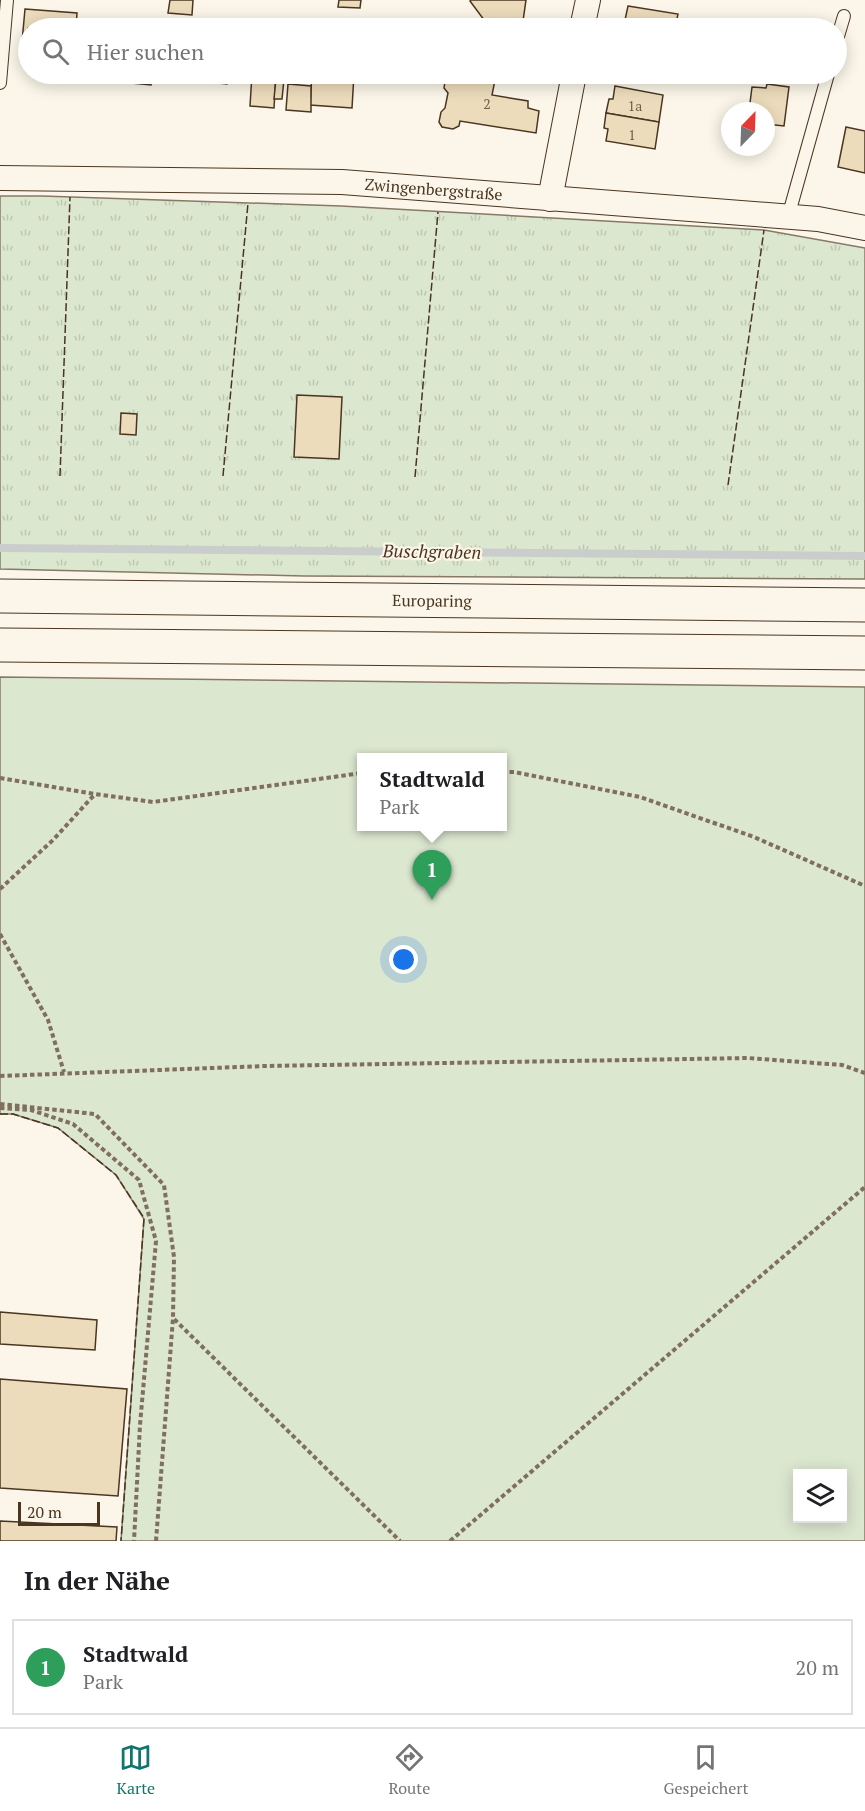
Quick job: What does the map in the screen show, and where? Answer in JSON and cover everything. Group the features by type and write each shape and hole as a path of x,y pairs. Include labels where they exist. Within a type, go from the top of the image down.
{"main road":[{"name":"Europaring","path":"0,596 865,605"},
{"path":"0,645 865,653"}],"street":[{"path":"584,18 588,0"},
{"path":"550,200 572,84"},
{"name":"Zwingenbergstraße","path":"0,178 342,182 550,200 818,219 865,228"}],"lane":[{"path":"0,83 7,0"},
{"path":"788,217 825,84"}],"path":[{"path":"507,772 640,797 754,837 865,886"},
{"path":"0,778 153,802 357,774"},
{"path":"0,889 53,840 95,794"},
{"path":"0,934 48,1020 64,1072"},
{"path":"0,1076 265,1066 748,1058 842,1065 865,1073"},
{"path":"0,1106 95,1114 164,1185 174,1257 173,1318 156,1541"},
{"path":"0,1106 31,1110 74,1124 140,1180 156,1241 140,1425 134,1541"},
{"path":"450,1541 865,1187"},
{"path":"173,1318 400,1541"}],"green space":[{"path":"0,196 341,206 764,230 865,248 865,579 304,576 0,569"},
{"path":"0,677 865,687 865,1541 121,1541 144,1219 116,1175 58,1128 13,1114 0,1114"}],"building":[{"path":"170,0 193,0 192,15 168,13"},
{"path":"339,0 361,0 360,8 338,7"},
{"path":"526,0 523,18 483,18 470,1"},
{"path":"628,6 678,14 677,18 625,18"},
{"path":"25,9 77,13 77,18 24,18"},
{"path":"251,84 275,84 274,108 250,106"},
{"path":"275,84 284,84 282,99 274,99"},
{"path":"288,84 311,86 311,112 286,110"},
{"path":"311,84 353,84 352,108 310,105"},
{"path":"445,84 494,84 492,95 528,101 528,108 539,111 536,133 460,121 459,126 453,129 442,127 439,122 448,93 444,88"},
{"path":"767,84 789,87 784,126 775,125 775,102 750,102 752,87 766,88"},
{"path":"615,86 663,95 659,122 606,113 609,99 613,99"},
{"path":"606,113 659,122 655,149 606,141 608,129 604,128"},
{"path":"846,127 865,131 865,173 838,167"},
{"path":"297,395 342,397 339,459 294,457"},
{"path":"121,413 137,414 136,435 120,434"},
{"path":"0,1312 97,1320 95,1350 0,1344"},
{"path":"0,1379 127,1389 118,1496 0,1488"},
{"path":"0,1521 117,1527 116,1541 0,1541"}],"waterway":[{"name":"Buschgraben","path":"0,548 865,556"}],"fence":[{"path":"60,476 70,197"},
{"path":"223,476 248,203"},
{"path":"415,477 438,212"},
{"path":"728,485 764,230"},
{"path":"0,1114 13,1114 58,1128 116,1175 144,1218 121,1541"}],"place":[{"name":"Stadtwald","path":"432,900"}]}
